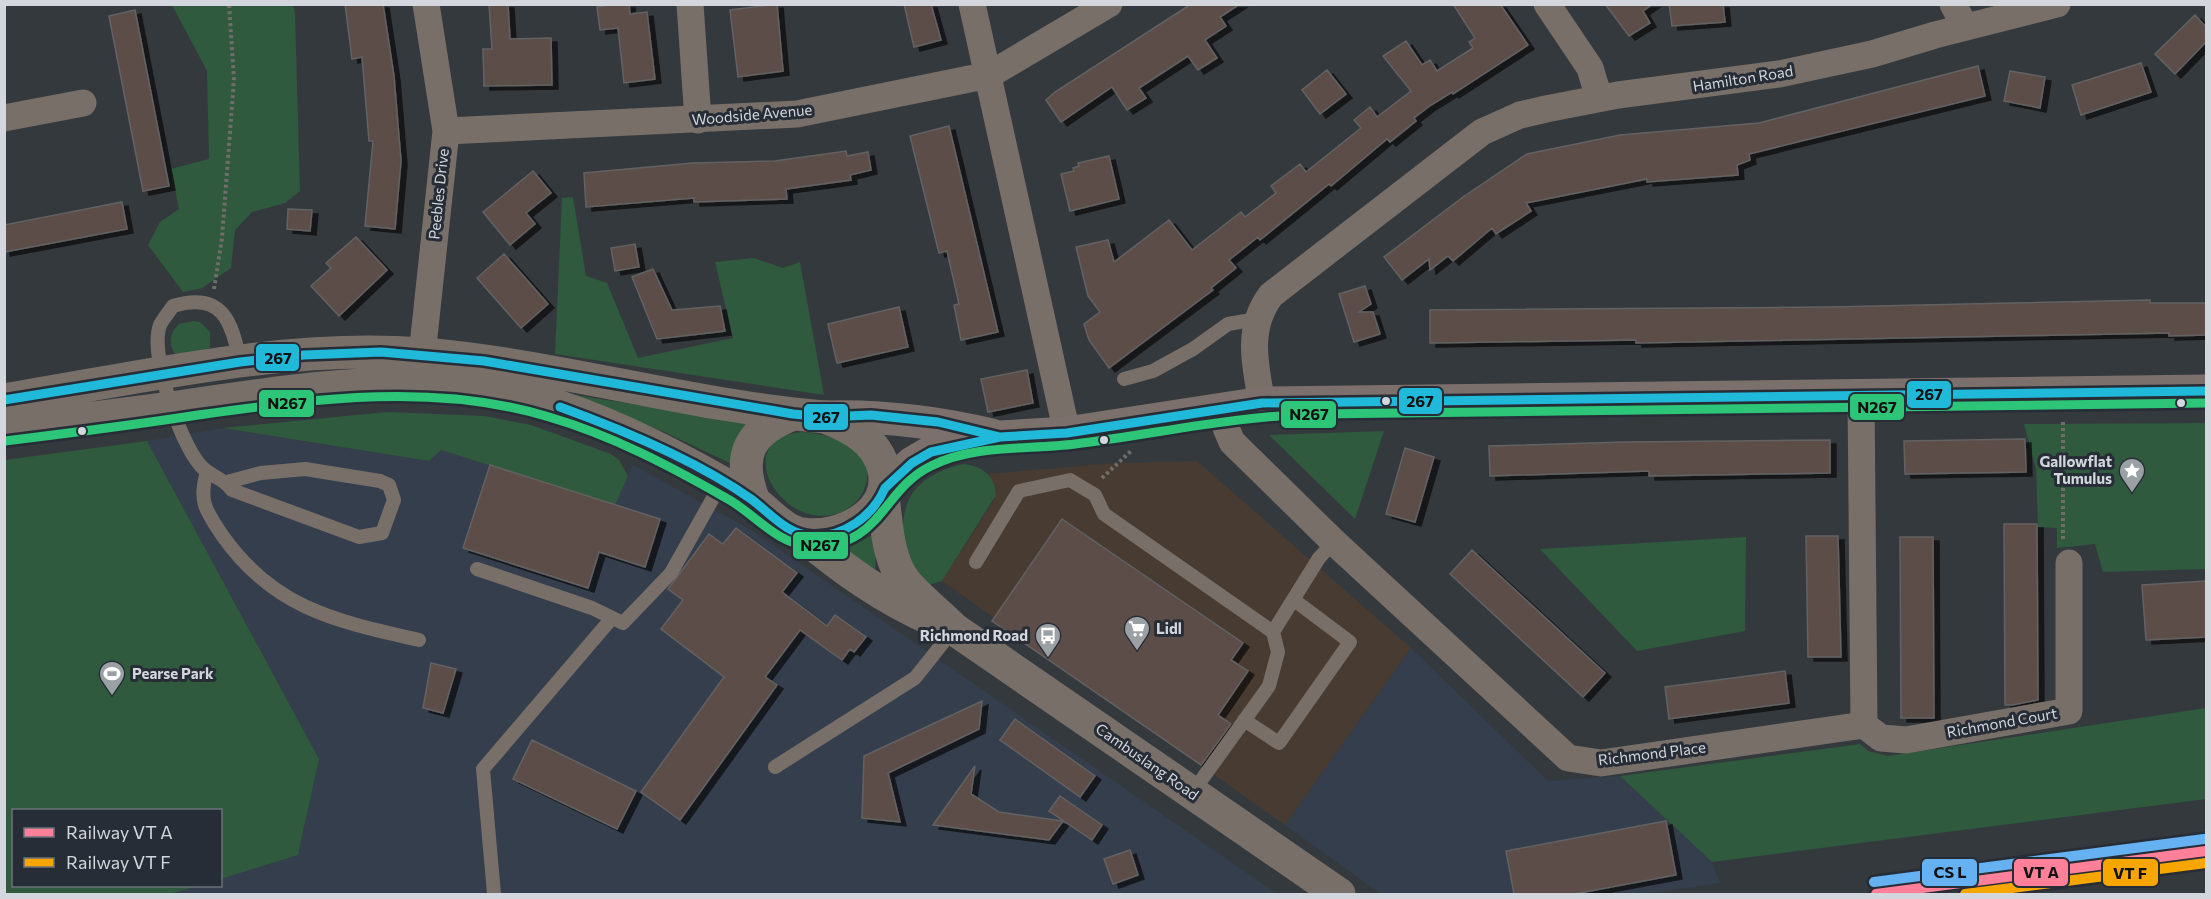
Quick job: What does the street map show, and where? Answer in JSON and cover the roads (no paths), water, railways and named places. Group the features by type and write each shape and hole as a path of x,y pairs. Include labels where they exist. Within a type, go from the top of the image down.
{"main road":[{"path":"4,400 240,362 340,353 420,369 490,391 552,405 608,424 662,449 754,501 785,525 801,534 858,580 897,604 954,629"},
{"path":"4,429 360,385 420,369 484,361 646,391 809,416 851,427 875,449 884,472 889,545 896,564 906,582 954,629"},
{"path":"801,534 822,534 858,523 869,514 884,492 912,463 931,452 1000,437 1067,433 1262,403 2206,391"},
{"path":"754,501 746,475 746,460 754,438 769,423 809,416 871,415 938,422 1000,437"},
{"name":"Cambuslang Road","path":"954,629 1339,894"}],"street":[{"name":"Peebles Drive","path":"420,369 446,131 426,4"},
{"path":"690,4 698,120"},
{"path":"972,4 1067,433"},
{"name":"Woodside Avenue","path":"446,131 797,114 989,75 1108,4"},
{"path":"1547,4 1590,68 1599,98"},
{"name":"Hamilton Road","path":"1262,403 1254,361 1257,319 1271,296 1292,276 1482,132 1520,115 1599,98 1779,74 1872,54 1959,16 2057,4"},
{"path":"4,118 83,102"},
{"path":"1861,394 1864,725"},
{"name":"Richmond Place","path":"1225,408 1226,428 1232,442 1334,542 1568,758 1602,763 1864,725"},
{"name":"Richmond Court","path":"1864,725 1881,738 1906,740 2069,711 2069,563"}],"lane":[{"path":"227,482 261,473 305,469 380,481 389,485 394,500 382,533 359,537 232,490 227,482 207,472 190,450 170,408 159,353 160,326 173,306 190,301 211,304 225,315 234,333 240,362"},
{"path":"1124,378 1153,371 1193,349 1228,324 1257,319"},
{"path":"207,472 202,488 208,514 241,561 277,591 286,598 334,620 419,640"},
{"path":"976,562 1019,490 1070,480 1095,495 1104,514 1274,632"},
{"path":"477,569 623,623 671,573 722,482"},
{"path":"1192,793 1269,686 1278,652 1274,632 1319,558 1334,542"},
{"path":"1244,720 1279,743 1350,642 1294,600"},
{"path":"494,894 483,769 612,618"},
{"path":"775,767 915,678 954,629"}],"place":[{"name":"Gallowflat Tumulus","path":"2132,494"},
{"name":"Lidl","path":"1137,652"},
{"name":"Richmond Road","path":"1048,659"},
{"name":"Pearse Park","path":"112,697"}]}
